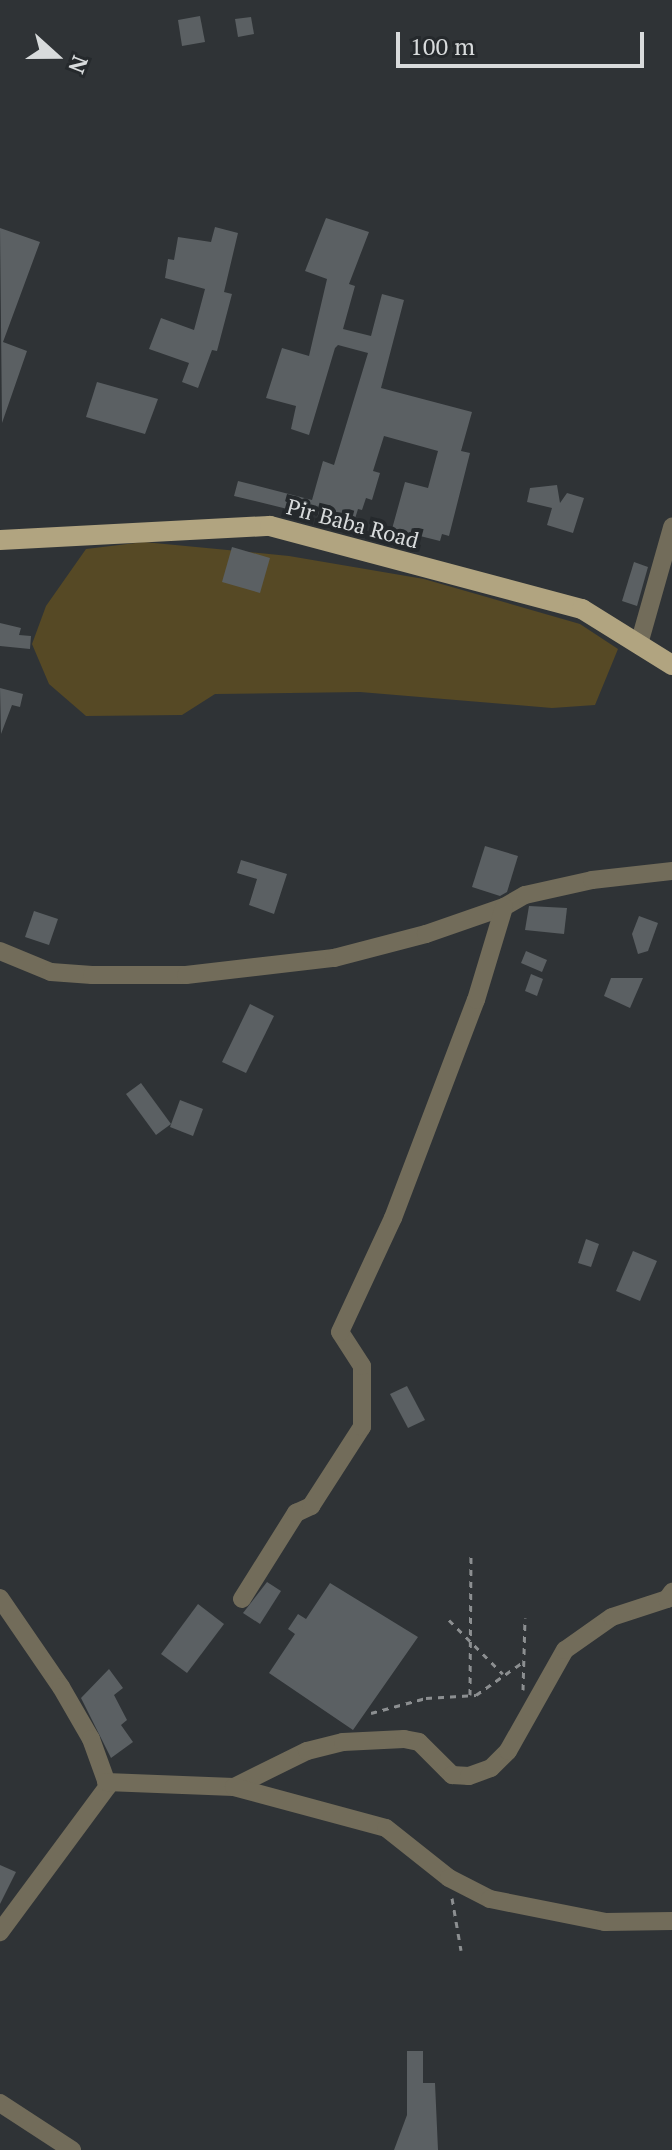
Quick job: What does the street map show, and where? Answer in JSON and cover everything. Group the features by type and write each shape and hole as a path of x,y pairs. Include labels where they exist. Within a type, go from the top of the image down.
{"main road":[{"name":"Pir Baba Road","path":"0,540 270,526 582,609 672,665"}],"street":[{"path":"639,644 672,527"},
{"path":"0,951 51,972 186,975 334,958 504,907 525,895 592,880 672,871"},
{"path":"242,1599 296,1513 311,1506 362,1427 362,1366 340,1332 393,1218 476,1000 504,907"},
{"path":"234,1787 307,1751 343,1742 404,1739 419,1742 452,1775 469,1776 491,1768 508,1751 565,1650 612,1617 667,1599 672,1592"},
{"path":"0,1598 61,1687 91,1739 106,1782 93,1808 62,1842 0,1932"},
{"path":"106,1782 194,1782 234,1787 386,1828 449,1878 490,1899 605,1922 672,1921"},
{"path":"0,2103 72,2150"}],"path":[{"path":"470,1696 471,1555"},
{"path":"525,1618 521,1687 533,1706"},
{"path":"449,1620 504,1675"},
{"path":"371,1713 426,1698 470,1696 523,1662"},
{"path":"449,1878 461,1950"}],"shaded area":[{"path":"144,542 289,556 424,579 580,624 618,649 595,705 552,708 360,692 215,694 182,715 86,716 49,684 32,644 46,606 86,549"}],"building":[{"path":"200,16 205,42 182,46 178,20"},
{"path":"251,17 254,34 238,37 235,19"},
{"path":"326,218 369,232 349,284 355,286 343,329 371,336 382,294 404,300 381,388 472,412 461,451 470,453 449,536 442,534 440,541 392,529 405,482 428,488 438,451 384,436 373,471 380,473 372,500 366,498 362,510 358,509 353,525 234,496 238,481 312,500 323,461 334,465 368,353 338,345 335,348 309,435 291,429 296,406 266,398 282,348 309,356 327,279 305,271"},
{"path":"215,227 238,233 224,292 232,294 217,351 212,350 198,388 182,382 189,363 149,349 161,318 194,330 205,289 165,278 168,259 174,260 178,237 211,242"},
{"path":"0,228 40,242 3,342 27,351 2,423"},
{"path":"97,382 158,399 145,434 86,417"},
{"path":"557,485 560,503 567,493 584,498 573,533 547,525 552,508 527,502 530,488"},
{"path":"232,547 270,558 260,593 222,582"},
{"path":"634,562 648,567 637,606 622,601"},
{"path":"0,623 21,628 19,635 31,636 30,649 0,646"},
{"path":"0,688 23,694 20,707 12,705 1,734"},
{"path":"485,846 518,856 507,892 500,896 472,887"},
{"path":"241,860 287,874 274,914 249,905 257,879 237,873"},
{"path":"529,906 567,908 564,934 525,930"},
{"path":"34,911 58,919 49,945 25,937"},
{"path":"639,916 658,923 648,951 638,954 632,934"},
{"path":"526,951 547,960 542,972 521,963"},
{"path":"531,974 543,979 537,996 525,991"},
{"path":"611,978 643,978 630,1008 604,996"},
{"path":"250,1004 274,1016 246,1073 222,1062"},
{"path":"141,1083 171,1124 156,1135 126,1094"},
{"path":"180,1100 203,1109 193,1136 170,1127"},
{"path":"586,1239 599,1244 591,1267 578,1263"},
{"path":"633,1251 657,1261 640,1301 616,1291"},
{"path":"407,1386 425,1420 408,1428 390,1394"},
{"path":"267,1582 281,1591 260,1624 243,1613"},
{"path":"330,1583 418,1637 353,1730 269,1673 295,1634 288,1629 298,1614 306,1619"},
{"path":"198,1604 224,1624 187,1673 161,1654"},
{"path":"109,1669 123,1688 114,1695 127,1720 121,1725 133,1742 111,1758 81,1698"},
{"path":"0,1865 16,1872 0,1904"},
{"path":"407,2051 423,2051 423,2083 435,2083 438,2150 394,2150 407,2115"}]}
